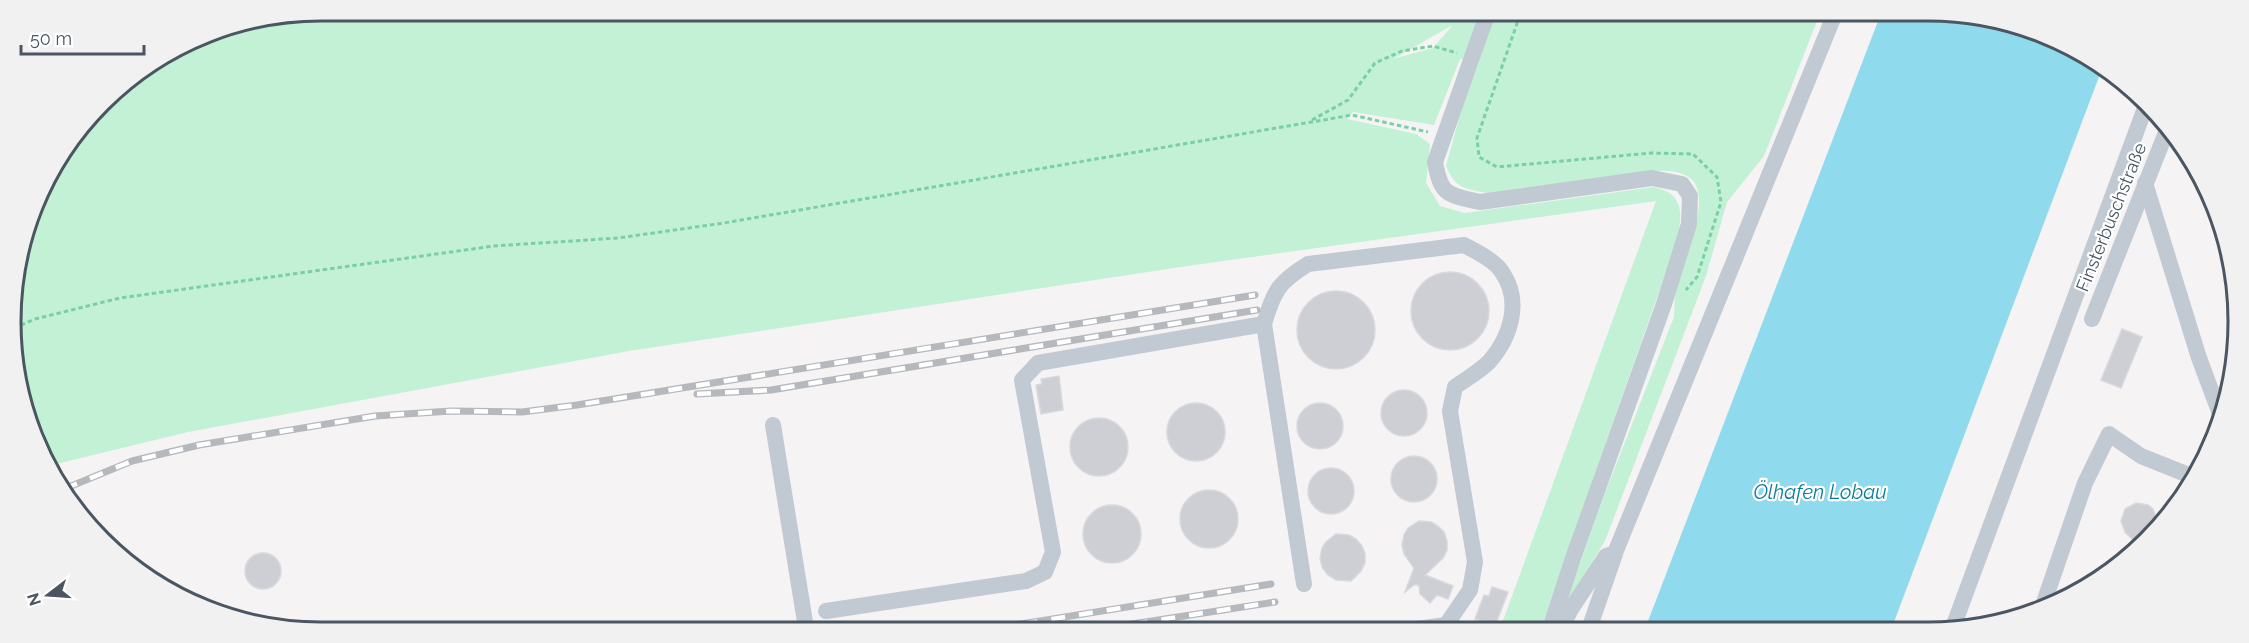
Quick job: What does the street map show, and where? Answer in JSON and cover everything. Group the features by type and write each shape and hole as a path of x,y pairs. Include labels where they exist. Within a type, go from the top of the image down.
{"street":[{"path":"1485,21 1435,162 1439,183 1452,196 1480,202 1652,178 1682,184 1690,196 1689,224 1667,294 1573,558 1553,622"},
{"path":"1591,622 1615,553 1832,21"},
{"path":"1956,620 2143,113"},
{"name":"Finsterbuschstraße","path":"2092,319 2164,137"},
{"path":"2145,183 2199,358 2216,404"},
{"path":"1304,584 1264,324 1271,300 1286,277 1308,264 1464,245 1480,253 1502,272 1511,295 1513,318 1503,340 1488,362 1455,387 1450,411 1474,562 1470,590 1450,622"},
{"path":"826,611 1026,581 1046,572 1053,552 1022,380 1038,363 1264,324"},
{"path":"773,425 805,622"},
{"path":"2046,597 2085,483 2109,434 2141,456 2186,474"},
{"path":"1565,622 1606,556 1615,553"}],"path":[{"path":"1479,157 1478,138 1518,21"},
{"path":"1310,121 1348,100 1375,63 1402,51 1433,46 1472,58"},
{"path":"21,325 35,319 120,298 494,246 618,238 724,223 1352,115 1429,132 1442,141"}],"green space":[{"path":"322,21 1817,21 1764,156 1727,202 1706,276 1605,541 1565,605 1605,493 1674,317 1676,289 1698,215 1697,187 1685,175 1675,172 1649,171 1488,193 1462,187 1446,166 1461,111 1480,60 1460,59 1434,125 1353,112 1347,119 1416,134 1430,144 1426,183 1440,206 1465,213 1654,187 1664,190 1677,202 1680,210 1679,228 1669,264 1562,566 1547,622 1503,622 1656,201 1194,265 629,351 188,432 57,464 37,418 27,380 21,322 24,282 31,244 52,189 61,171 96,123 123,96 171,61 207,44 244,31 282,24","holes":["1451,26 1452,26 1433,48 1393,59"]}],"water":[{"name":"Ölhafen Lobau","path":"1878,21 1947,22 2005,31 2060,52 2099,76 1894,622 1648,622"}],"building":[{"path":"1450,272 1465,275 1477,284 1486,296 1489,311 1486,326 1477,338 1465,347 1450,350 1435,347 1423,338 1414,326 1411,311 1414,296 1423,284 1435,275"},
{"path":"1336,291 1351,294 1363,303 1372,315 1375,330 1372,345 1363,357 1351,366 1336,369 1321,366 1309,357 1300,345 1297,330 1300,315 1309,303 1321,294"},
{"path":"2122,329 2142,337 2121,388 2101,380"},
{"path":"1059,376 1063,410 1041,414 1036,385 1042,384 1041,379"},
{"path":"1404,390 1420,397 1427,413 1420,429 1404,436 1388,429 1381,413 1388,397"},
{"path":"1190,403 1202,403 1217,411 1225,426 1225,438 1217,453 1202,461 1190,461 1175,453 1167,438 1167,426 1175,411"},
{"path":"1320,403 1336,410 1343,426 1336,442 1320,449 1304,442 1297,426 1304,410"},
{"path":"1093,418 1105,418 1120,426 1128,441 1128,453 1120,468 1105,476 1093,476 1078,468 1070,453 1070,441 1078,426"},
{"path":"1414,456 1430,463 1437,479 1430,495 1414,502 1398,495 1391,479 1398,463"},
{"path":"1331,468 1347,475 1354,491 1347,507 1331,514 1315,507 1308,491 1315,475"},
{"path":"1203,490 1215,490 1230,498 1238,513 1238,525 1230,540 1215,548 1203,548 1188,540 1180,525 1180,513 1188,498"},
{"path":"2136,503 2148,505 2153,509 2156,517 2134,540 2125,532 2121,521 2125,509"},
{"path":"1106,505 1118,505 1133,513 1141,528 1141,540 1133,555 1118,563 1106,563 1091,555 1083,540 1083,528 1091,513"},
{"path":"1419,521 1431,522 1444,532 1447,550 1443,558 1425,575 1453,586 1448,599 1437,595 1430,603 1420,594 1419,585 1414,585 1405,592 1414,568 1404,554 1402,545 1408,528"},
{"path":"1336,534 1349,535 1356,539 1365,554 1365,563 1361,571 1351,581 1336,580 1322,567 1320,558 1322,548"},
{"path":"263,553 275,559 281,571 275,583 263,589 251,583 245,571 251,559"},
{"path":"1492,587 1508,592 1497,622 1475,619 1484,595 1489,596"}],"railway":[{"path":"71,486 132,461 199,445 375,416 451,411 522,412 577,405 1255,295"},
{"path":"697,394 771,390 1257,310"},
{"path":"1034,622 1271,584"},
{"path":"1145,622 1275,602"}]}
